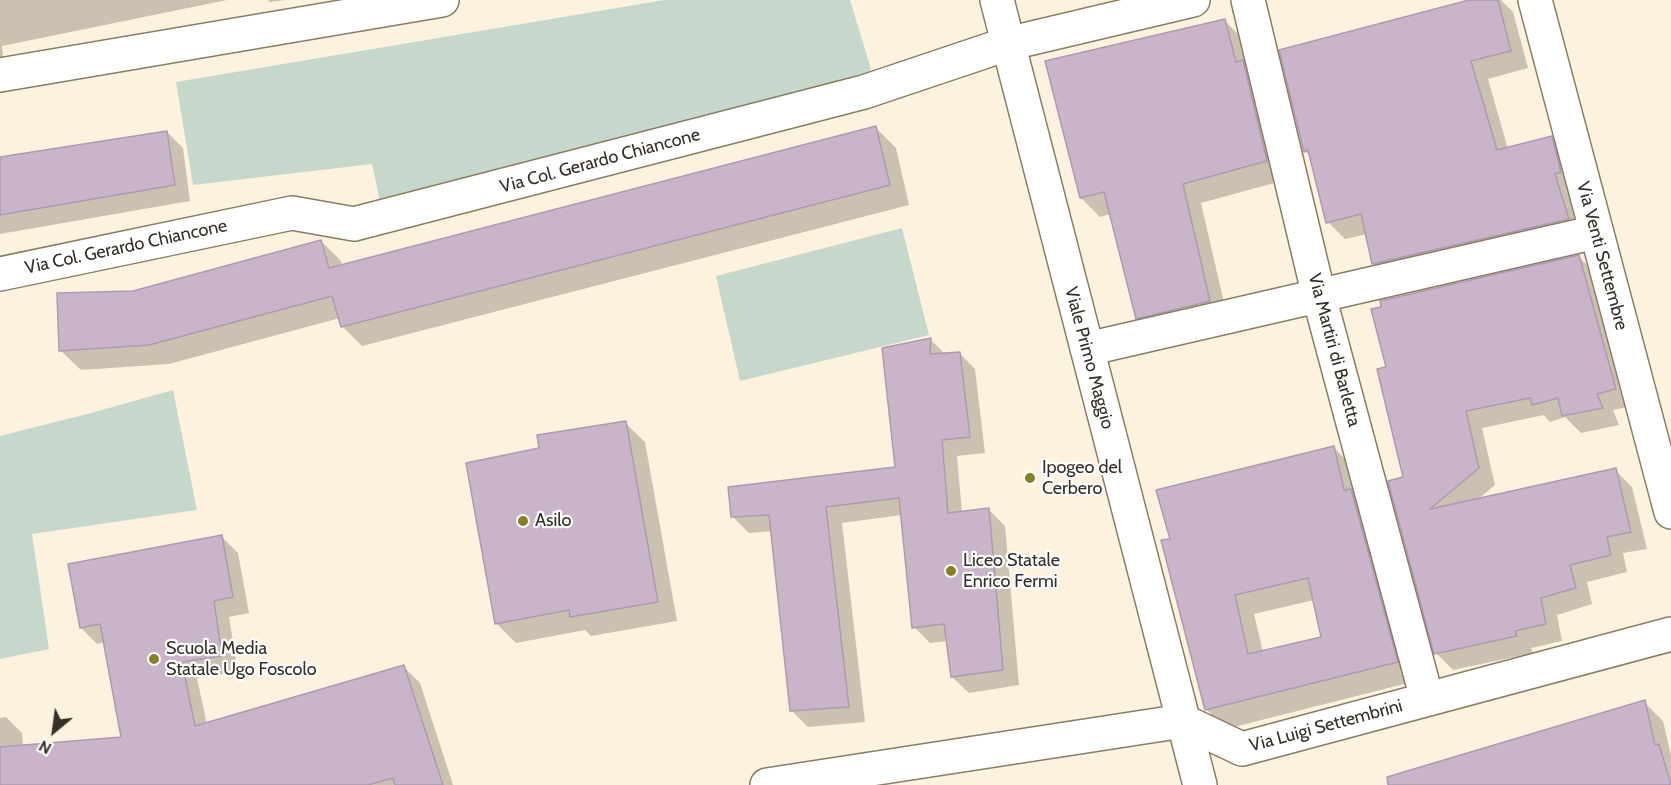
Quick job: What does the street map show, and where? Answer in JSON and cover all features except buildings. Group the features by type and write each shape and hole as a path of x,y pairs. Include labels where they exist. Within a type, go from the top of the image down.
{"street":[{"path":"0,75 442,0"},
{"name":"Viale Primo Maggio","path":"997,0 1200,785"},
{"name":"Via Col. Gerardo Chiancone","path":"0,274 292,213 354,224 864,92 1007,44 1193,0"},
{"name":"Via Martiri di Barletta","path":"1248,0 1319,296 1427,699"},
{"name":"Via Venti Settembre","path":"1535,0 1671,512"},
{"path":"1087,349 1596,232"},
{"name":"Via Luigi Settembrini","path":"1183,721 1242,749 1671,634"},
{"path":"767,785 1183,721"}],"green space":[{"path":"664,0 850,0 871,69 865,78 380,202 372,164 193,185 176,82"},
{"path":"902,228 929,335 740,381 716,276"},
{"path":"173,390 197,510 32,534 49,649 0,659 0,436"}],"place":[{"name":"Ipogeo del Cerbero","path":"1030,478"},
{"name":"Asilo","path":"523,521"},
{"name":"Liceo Statale Enrico Fermi","path":"951,571"},
{"name":"Scuola Media Statale Ugo Foscolo","path":"154,659"}]}
